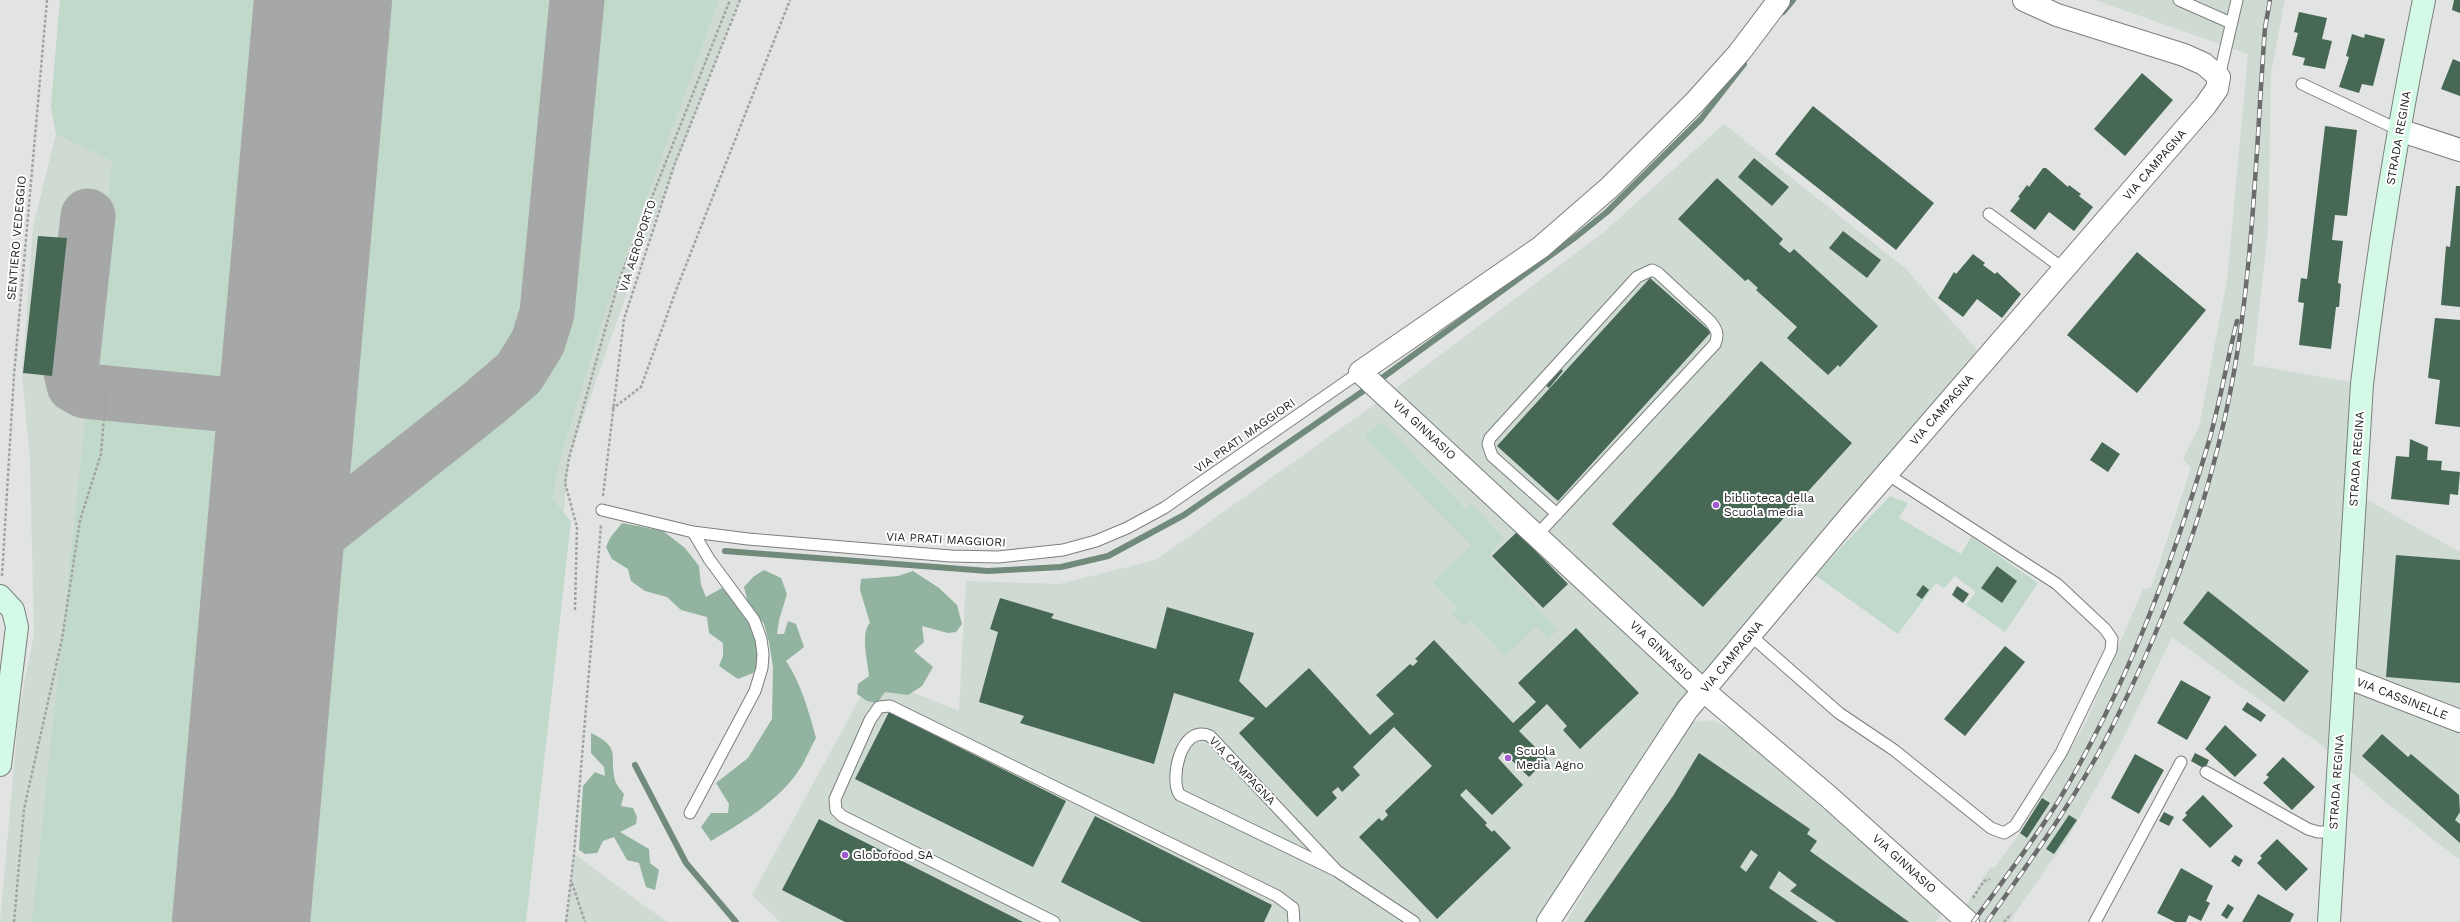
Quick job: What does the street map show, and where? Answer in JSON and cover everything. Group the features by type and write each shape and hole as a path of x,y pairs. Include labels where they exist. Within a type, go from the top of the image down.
{"main road":[{"name":"STRADA REGINA","path":"2329,922 2362,384 2370,318 2399,130 2424,0"},
{"path":"0,765 17,627 13,610 1,597"}],"street":[{"path":"1360,372 1541,247 1610,187 1700,96 1739,53 1779,0"},
{"path":"2024,0 2057,15 2184,55 2204,64 2219,76"},
{"name":"VIA CAMPAGNA","path":"1548,922 1686,710 1887,474 2205,106 2217,89 2219,76"},
{"path":"2399,130 2460,150"},
{"name":"VIA GINNASIO","path":"1360,372 1704,690 1829,797 1964,919"},
{"name":"VIA CASSINELLE","path":"2344,676 2460,721"}],"lane":[{"path":"2179,0 2231,23"},
{"path":"2219,76 2237,0"},
{"path":"2302,84 2399,130"},
{"path":"1989,214 2064,270"},
{"path":"1537,535 1557,514 1715,344 1718,337 1717,330 1710,321 1658,273 1652,270 1637,276 1490,438 1488,444 1492,456 1557,514"},
{"name":"VIA PRATI MAGGIORI","path":"602,510 693,532 748,539 951,556 998,557 1062,550 1096,541 1127,528 1164,508 1360,372"},
{"path":"1750,635 1839,713 1880,742 1991,828 2004,833 2010,831 2031,802 2060,753 2112,644 2110,634 2057,584 1887,474"},
{"path":"690,814 755,691 762,668 763,654 761,639 754,620 693,532"},
{"path":"1054,922 849,819 836,810 835,799 870,720 879,707 890,706 1277,896 1293,908 1294,922"},
{"name":"VIA CAMPAGNA","path":"1337,871 1210,736 1194,734 1187,740 1175,779 1176,790 1180,795 1337,871 1414,922"},
{"path":"2094,922 2181,762"},
{"path":"2206,772 2308,829 2318,832 2334,832"}],"path":[{"name":"SENTIERO VEDEGGIO","path":"1,597 14,375 47,0"},
{"path":"575,610 577,526 565,483 569,458 619,280 730,0"},
{"name":"VIA AEROPORTO","path":"571,881 602,510 612,408 624,319 674,166 740,0"},
{"path":"612,408 641,387 675,293 790,0"},
{"path":"14,922 24,809 62,639 80,520 101,454 106,393"},
{"path":"1964,919 1984,882 1990,879"},
{"path":"566,922 571,881"},
{"path":"571,881 585,922"},
{"path":"2004,922 2011,914"}],"shaded area":[{"path":"60,0 739,0 635,270 569,458 524,922 0,922 19,710 34,634 30,460 22,376 33,227 56,134 51,106"},
{"path":"2095,0 2285,0 2271,73 2268,229 2253,365 2362,384 2355,493 2460,552 2460,860 2389,805 2319,743 2172,637 2120,745 2069,836 2009,922 1955,922 1990,868 1995,867 2020,833 2087,720 2143,589 2151,588 2191,468 2183,459 2199,427 2227,281 2248,54"},
{"path":"1724,124 1906,269 1986,360 1722,668 1548,922 780,922 752,895 872,676 959,711 966,581 1059,584 1156,560 1386,396 1605,231"},
{"path":"1713,720 1731,729 1943,912 1936,922 1566,922 1650,781 1689,725 1693,722"},
{"path":"574,854 667,922 566,922"}],"green space":[{"path":"60,0 277,0 245,369 233,380 218,388 207,392 96,378 91,369 112,161 56,134 51,106"},
{"path":"371,0 719,0 606,309 560,459 552,499 571,521 526,922 293,922"},
{"path":"87,402 207,417 239,447 199,922 32,922"},
{"path":"1382,422 1465,509 1471,504 1504,538 1489,556 1558,630 1548,639 1536,627 1505,656 1471,620 1464,627 1451,614 1458,607 1433,582 1471,546 1365,437"},
{"path":"1890,496 1908,503 1899,518 1961,554 1971,537 2038,583 2005,632 1966,605 1976,592 1955,576 1944,588 1936,583 1898,634 1815,575"},
{"path":"622,523 663,531 685,548 699,566 701,585 706,597 722,588 749,617 760,662 753,673 738,679 719,666 723,656 723,643 709,633 707,617 681,610 667,597 645,591 631,581 628,569 612,559 606,547 610,538"},
{"path":"764,570 781,578 787,594 779,620 777,634 784,634 788,621 796,624 804,647 786,661 800,688 816,738 799,770 781,792 735,827 711,841 701,827 711,813 728,813 729,804 716,783 748,758 772,719 773,667 769,642 764,624 748,603 744,587 753,577"},
{"path":"913,571 939,588 957,605 962,624 956,632 948,633 922,626 924,642 914,651 933,667 922,686 908,695 885,692 877,703 867,701 857,694 858,684 869,676 865,648 865,634 870,623 860,590 861,579 898,576"},
{"path":"591,733 601,738 611,748 615,780 617,786 624,794 621,806 633,808 637,817 636,824 620,832 649,849 650,863 659,870 655,890 646,887 639,863 627,860 614,837 603,841 597,853 585,854 579,850 583,786 595,772 605,776 604,767 591,753"}],"building":[{"path":"2454,0 2460,0 2460,13 2452,10"},
{"path":"2299,12 2327,18 2322,39 2332,41 2325,69 2303,65 2305,58 2292,55 2298,33 2294,32"},
{"path":"2352,34 2364,38 2365,34 2385,39 2373,86 2362,84 2359,93 2339,87 2349,57 2346,56"},
{"path":"2453,59 2460,62 2460,96 2441,89"},
{"path":"2142,73 2173,100 2125,156 2094,129"},
{"path":"1813,106 1934,203 1896,250 1775,154"},
{"path":"2325,126 2357,130 2347,216 2335,215 2332,240 2343,241 2338,283 2341,284 2339,307 2336,307 2331,349 2299,345 2304,303 2298,302 2301,278 2307,279"},
{"path":"1754,158 1789,187 1772,206 1738,177"},
{"path":"2043,168 2046,168 2068,187 2069,185 2081,194 2079,196 2093,207 2074,231 2049,212 2035,230 2010,211 2020,198 2018,197 2027,185 2029,187"},
{"path":"1717,178 1783,239 1779,244 1790,253 1794,249 1878,326 1840,367 1838,365 1828,375 1787,338 1797,327 1756,290 1758,288 1748,279 1745,281 1678,219"},
{"path":"2456,186 2460,186 2460,307 2441,305 2446,246 2450,247"},
{"path":"1843,231 1881,260 1867,278 1829,248"},
{"path":"38,236 67,238 52,376 23,373"},
{"path":"2137,252 2206,310 2137,393 2067,335"},
{"path":"1973,254 1985,263 1983,265 1995,274 1997,272 2021,294 2002,318 1977,299 1963,317 1938,298 1954,272 1956,274"},
{"path":"1650,278 1711,332 1558,501 1497,446"},
{"path":"2435,318 2460,320 2460,427 2435,424 2440,380 2428,378"},
{"path":"1761,361 1852,443 1703,607 1612,524"},
{"path":"1558,366 1563,371 1549,388 1543,383"},
{"path":"2410,439 2428,447 2427,460 2442,461 2441,470 2460,472 2458,495 2450,494 2449,505 2391,499 2396,456 2409,457"},
{"path":"2102,442 2120,454 2108,472 2090,460"},
{"path":"1517,532 1568,584 1543,608 1492,556"},
{"path":"2396,555 2460,560 2460,683 2386,677"},
{"path":"1997,566 2017,581 2002,603 1981,588"},
{"path":"1923,585 1929,590 1922,599 1916,595"},
{"path":"1957,586 1969,594 1963,603 1952,595"},
{"path":"2208,591 2309,671 2284,702 2183,623"},
{"path":"1000,598 1054,614 1051,618 1156,649 1167,607 1254,633 1239,681 1266,708 1309,668 1370,735 1394,714 1376,695 1410,664 1413,666 1418,661 1415,659 1434,640 1513,723 1536,702 1518,683 1576,628 1639,693 1580,749 1563,730 1567,726 1547,704 1519,731 1547,759 1529,777 1503,752 1498,758 1523,785 1492,815 1466,789 1460,795 1487,823 1485,825 1492,832 1494,830 1511,848 1437,919 1359,837 1379,818 1382,821 1388,815 1385,811 1432,766 1394,727 1353,767 1360,775 1342,792 1338,787 1332,792 1337,798 1317,817 1239,733 1255,718 1174,693 1154,764 1020,723 1024,716 979,702 998,632 990,629"},
{"path":"2005,646 2025,662 1965,736 1944,719"},
{"path":"2181,680 2211,697 2187,740 2157,723"},
{"path":"2247,702 2266,715 2261,722 2242,710"},
{"path":"889,712 1066,801 1033,867 855,779"},
{"path":"2225,725 2257,755 2235,777 2205,749"},
{"path":"2382,734 2408,757 2411,754 2459,795 2460,812 2455,820 2460,824 2460,843 2362,756"},
{"path":"1699,753 1810,829 1807,834 1817,841 1810,851 1909,922 1836,922 1790,891 1797,885 1779,871 1769,888 1818,922 1584,922 1673,796","holes":["1751,850 1758,855 1746,872 1740,867"]},
{"path":"2195,753 2209,760 2205,769 2191,761"},
{"path":"2135,754 2164,770 2139,814 2111,798"},
{"path":"2283,757 2315,787 2292,810 2263,783 2269,777 2266,775"},
{"path":"2203,795 2233,826 2210,848 2182,820 2187,815 2185,813"},
{"path":"2042,798 2050,803 2027,838 2020,833"},
{"path":"2164,812 2174,817 2169,826 2159,821"},
{"path":"2069,815 2077,820 2054,854 2046,849"},
{"path":"1095,816 1272,905 1264,922 1141,922 1061,882"},
{"name":"Globofood SA","path":"819,819 1023,922 845,922 782,890"},
{"path":"2277,839 2308,869 2286,891 2257,863 2262,858 2260,856"},
{"path":"2235,855 2243,860 2239,867 2231,861"},
{"path":"2181,868 2213,886 2206,901 2210,903 2201,921 2189,915 2186,922 2175,922 2157,913"},
{"path":"2258,894 2294,914 2290,922 2242,922"},
{"path":"2228,904 2234,908 2227,919 2221,915"}],"waterway":[{"path":"1783,12 1793,0"},
{"path":"725,551 988,571 1061,567 1108,556 1184,515 1382,378 1577,236 1607,212 1701,119 1744,64"},
{"path":"635,765 686,863 736,922"}],"taxiway":[{"path":"272,571 484,403 519,373 538,342 547,313 577,0"},
{"path":"88,216 71,372 74,385 85,391 285,410"}],"runway":[{"path":"241,922 323,0"}],"railway":[{"path":"1987,922 2065,809 2107,737 2151,644 2188,548 2204,499 2229,399 2238,348 2248,268 2265,28 2270,0"},
{"path":"1973,922 2028,847 2059,800 2106,714 2126,670 2163,580 2195,488 2213,426 2237,321"}],"place":[{"name":"biblioteca della Scuola media","path":"1716,505"},
{"name":"Scuola Media Agno","path":"1508,758"},
{"name":"Globofood SA","path":"845,855"}]}
